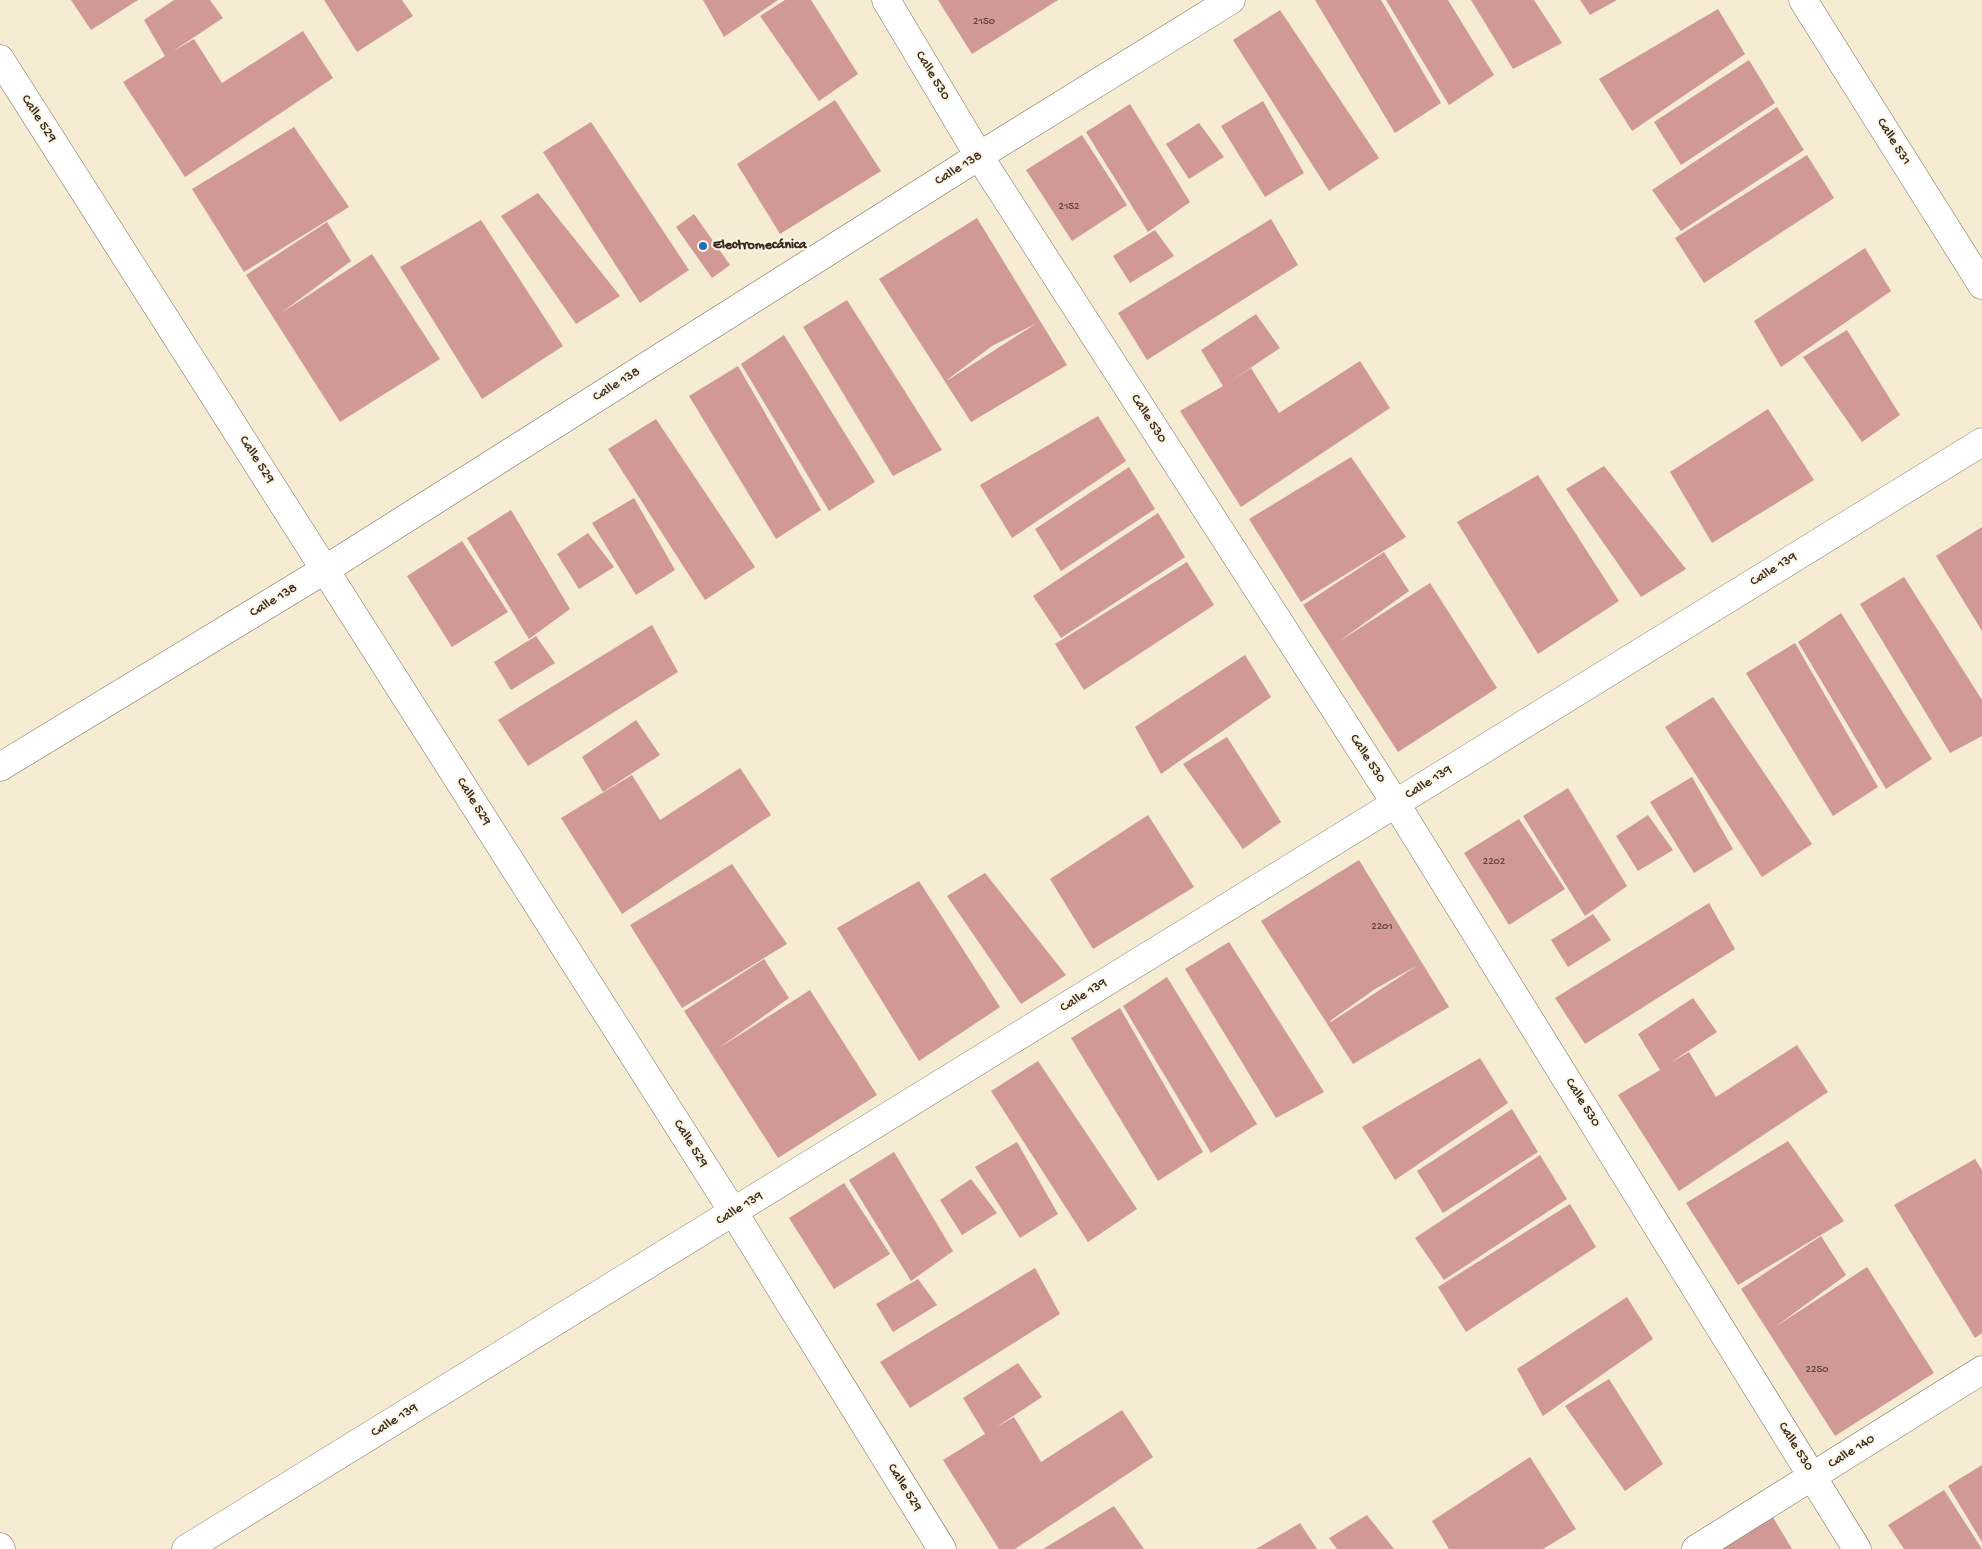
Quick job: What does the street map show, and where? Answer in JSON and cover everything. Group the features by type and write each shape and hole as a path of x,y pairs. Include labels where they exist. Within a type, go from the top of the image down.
{"street":[{"name":"Calle 530","path":"886,0 979,156 1396,804 1857,1549"},
{"name":"Calle 138","path":"0,767 326,569 979,156 1231,0"},
{"name":"Calle 531","path":"1804,0 1982,285"},
{"name":"Calle 529","path":"0,59 734,1213 942,1549"},
{"name":"Calle 139","path":"186,1549 734,1213 1982,442"},
{"name":"Calle 140","path":"1696,1549 1982,1370"}],"building":[{"path":"71,0 138,0 91,30"},
{"path":"174,0 210,0 223,18 173,51 194,39 222,83 303,31 333,78 185,177 123,82 165,56 144,20"},
{"path":"324,0 402,0 413,16 357,52"},
{"path":"703,0 778,0 724,37"},
{"path":"785,0 811,0 858,74 819,101 760,16"},
{"path":"938,0 1058,0 972,54"},
{"path":"1315,0 1381,0 1441,103 1395,133"},
{"path":"1386,0 1448,0 1494,75 1449,105"},
{"path":"1471,0 1534,0 1562,43 1513,69"},
{"path":"1580,0 1617,0 1590,15"},
{"path":"1718,9 1745,54 1632,131 1599,79"},
{"path":"1280,10 1379,158 1329,191 1233,40"},
{"path":"1749,60 1775,103 1681,165 1654,122"},
{"path":"835,100 881,171 780,234 737,164"},
{"path":"1263,101 1304,173 1265,197 1221,126"},
{"path":"1130,104 1190,202 1148,232 1086,132"},
{"path":"1777,107 1804,150 1681,231 1652,190"},
{"path":"591,122 689,270 640,303 543,152"},
{"path":"1199,123 1224,157 1189,179 1166,144"},
{"path":"294,127 349,207 244,272 192,189"},
{"path":"1082,135 1127,205 1072,241 1026,170"},
{"path":"1807,155 1834,198 1704,283 1675,238"},
{"path":"538,193 620,296 576,324 501,216"},
{"name":"Electromecánica","path":"694,214 730,265 712,278 676,227"},
{"path":"977,218 1067,365 971,422 879,279","holes":["1037,323 948,380 992,346"]},
{"path":"1271,219 1298,265 1147,360 1118,313"},
{"path":"481,220 563,346 482,399 400,267"},
{"path":"327,222 351,261 281,313 372,254 440,359 340,422 246,275"},
{"path":"1155,230 1174,256 1130,283 1113,256"},
{"path":"1865,248 1891,291 1781,367 1754,321"},
{"path":"847,300 942,450 893,476 803,327"},
{"path":"1256,314 1280,348 1225,385 1251,368 1279,413 1360,361 1390,408 1241,507 1180,411 1223,386 1201,350"},
{"path":"1847,330 1900,415 1862,442 1803,357"},
{"path":"784,335 875,482 829,511 741,364"},
{"path":"738,366 821,510 776,539 689,396"},
{"path":"1768,409 1814,480 1712,543 1670,472"},
{"path":"1098,416 1126,461 1012,538 980,485"},
{"path":"656,419 755,567 705,600 608,449"},
{"path":"1351,457 1406,537 1301,602 1249,519"},
{"path":"1604,466 1686,569 1641,597 1566,489"},
{"path":"1129,467 1155,509 1061,571 1035,529"},
{"path":"1538,475 1619,601 1538,654 1457,522"},
{"path":"634,498 675,570 636,595 592,523"},
{"path":"511,510 570,609 529,639 467,538"},
{"path":"1158,513 1185,557 1061,638 1033,596"},
{"path":"1982,527 1982,631 1936,556"},
{"path":"588,533 614,567 579,589 557,554"},
{"path":"462,541 508,612 452,647 407,576"},
{"path":"1384,552 1409,591 1338,642 1430,583 1497,688 1398,752 1303,605"},
{"path":"1187,562 1214,605 1084,690 1055,644"},
{"path":"1904,577 1982,700 1982,736 1950,753 1860,604"},
{"path":"1841,613 1932,759 1886,789 1798,642"},
{"path":"652,625 678,672 528,766 498,720"},
{"path":"536,636 555,663 511,690 494,662"},
{"path":"1795,643 1878,787 1833,816 1746,673"},
{"path":"1245,655 1271,697 1161,774 1135,727"},
{"path":"1713,697 1812,844 1762,877 1665,727"},
{"path":"636,720 660,755 603,792 582,757"},
{"path":"1227,737 1281,822 1243,849 1183,764"},
{"path":"740,768 771,815 622,914 561,818 632,775 660,820"},
{"path":"1692,777 1733,849 1694,873 1650,802"},
{"path":"1568,788 1627,886 1585,916 1523,816"},
{"path":"1148,815 1194,887 1093,949 1050,879"},
{"path":"1648,815 1673,850 1638,871 1616,836"},
{"path":"1519,819 1565,889 1509,925 1464,853"},
{"path":"1359,860 1449,1007 1353,1064 1261,921","holes":["1418,965 1331,1022 1375,989"]},
{"path":"732,864 787,944 682,1008 630,925"},
{"path":"985,873 1066,975 1021,1004 947,896"},
{"path":"919,881 1000,1007 919,1061 837,928"},
{"path":"1709,903 1735,949 1585,1044 1555,998"},
{"path":"1593,914 1611,940 1568,967 1551,940"},
{"path":"1229,942 1324,1092 1276,1118 1185,969"},
{"path":"764,959 789,998 719,1048 810,990 877,1095 778,1158 684,1011"},
{"path":"1167,977 1257,1124 1211,1153 1123,1006"},
{"path":"1693,998 1717,1032 1670,1063 1689,1052 1716,1097 1797,1045 1828,1092 1679,1191 1618,1095 1660,1070 1638,1034"},
{"path":"1120,1008 1203,1152 1158,1181 1071,1038"},
{"path":"1480,1058 1508,1103 1395,1180 1362,1127"},
{"path":"1038,1061 1137,1209 1088,1242 991,1091"},
{"path":"1512,1109 1538,1152 1443,1213 1417,1171"},
{"path":"1788,1141 1844,1221 1738,1285 1686,1203"},
{"path":"1017,1142 1058,1214 1020,1238 975,1167"},
{"path":"894,1152 953,1251 911,1281 849,1180"},
{"path":"1540,1155 1567,1199 1444,1280 1415,1238"},
{"path":"1975,1159 1982,1170 1982,1333 1975,1338 1894,1205"},
{"path":"971,1179 997,1213 962,1235 940,1200"},
{"path":"844,1183 890,1254 834,1289 789,1218"},
{"path":"1570,1204 1596,1247 1466,1332 1438,1287"},
{"path":"1821,1236 1846,1275 1775,1327 1867,1267 1934,1373 1835,1436 1741,1289"},
{"path":"1035,1268 1060,1314 910,1408 880,1362"},
{"path":"918,1279 937,1305 893,1332 876,1304"},
{"path":"1627,1297 1653,1339 1543,1416 1517,1369"},
{"path":"1018,1363 1042,1397 995,1428 1014,1417 1041,1462 1122,1410 1153,1457 1015,1549 999,1549 943,1460 985,1434 963,1398"},
{"path":"1609,1379 1663,1464 1625,1491 1565,1406"},
{"path":"1530,1457 1576,1529 1543,1549 1449,1549 1432,1521"},
{"path":"1982,1465 1982,1542 1948,1486"},
{"path":"1944,1490 1982,1549 1904,1549 1888,1525"},
{"path":"1114,1506 1144,1549 1043,1549"},
{"path":"1771,1514 1792,1549 1714,1549"},
{"path":"1367,1515 1394,1549 1337,1549 1329,1538"},
{"path":"1300,1523 1317,1549 1256,1549"}],"place":[{"name":"Electromecánica","path":"703,246"}]}
